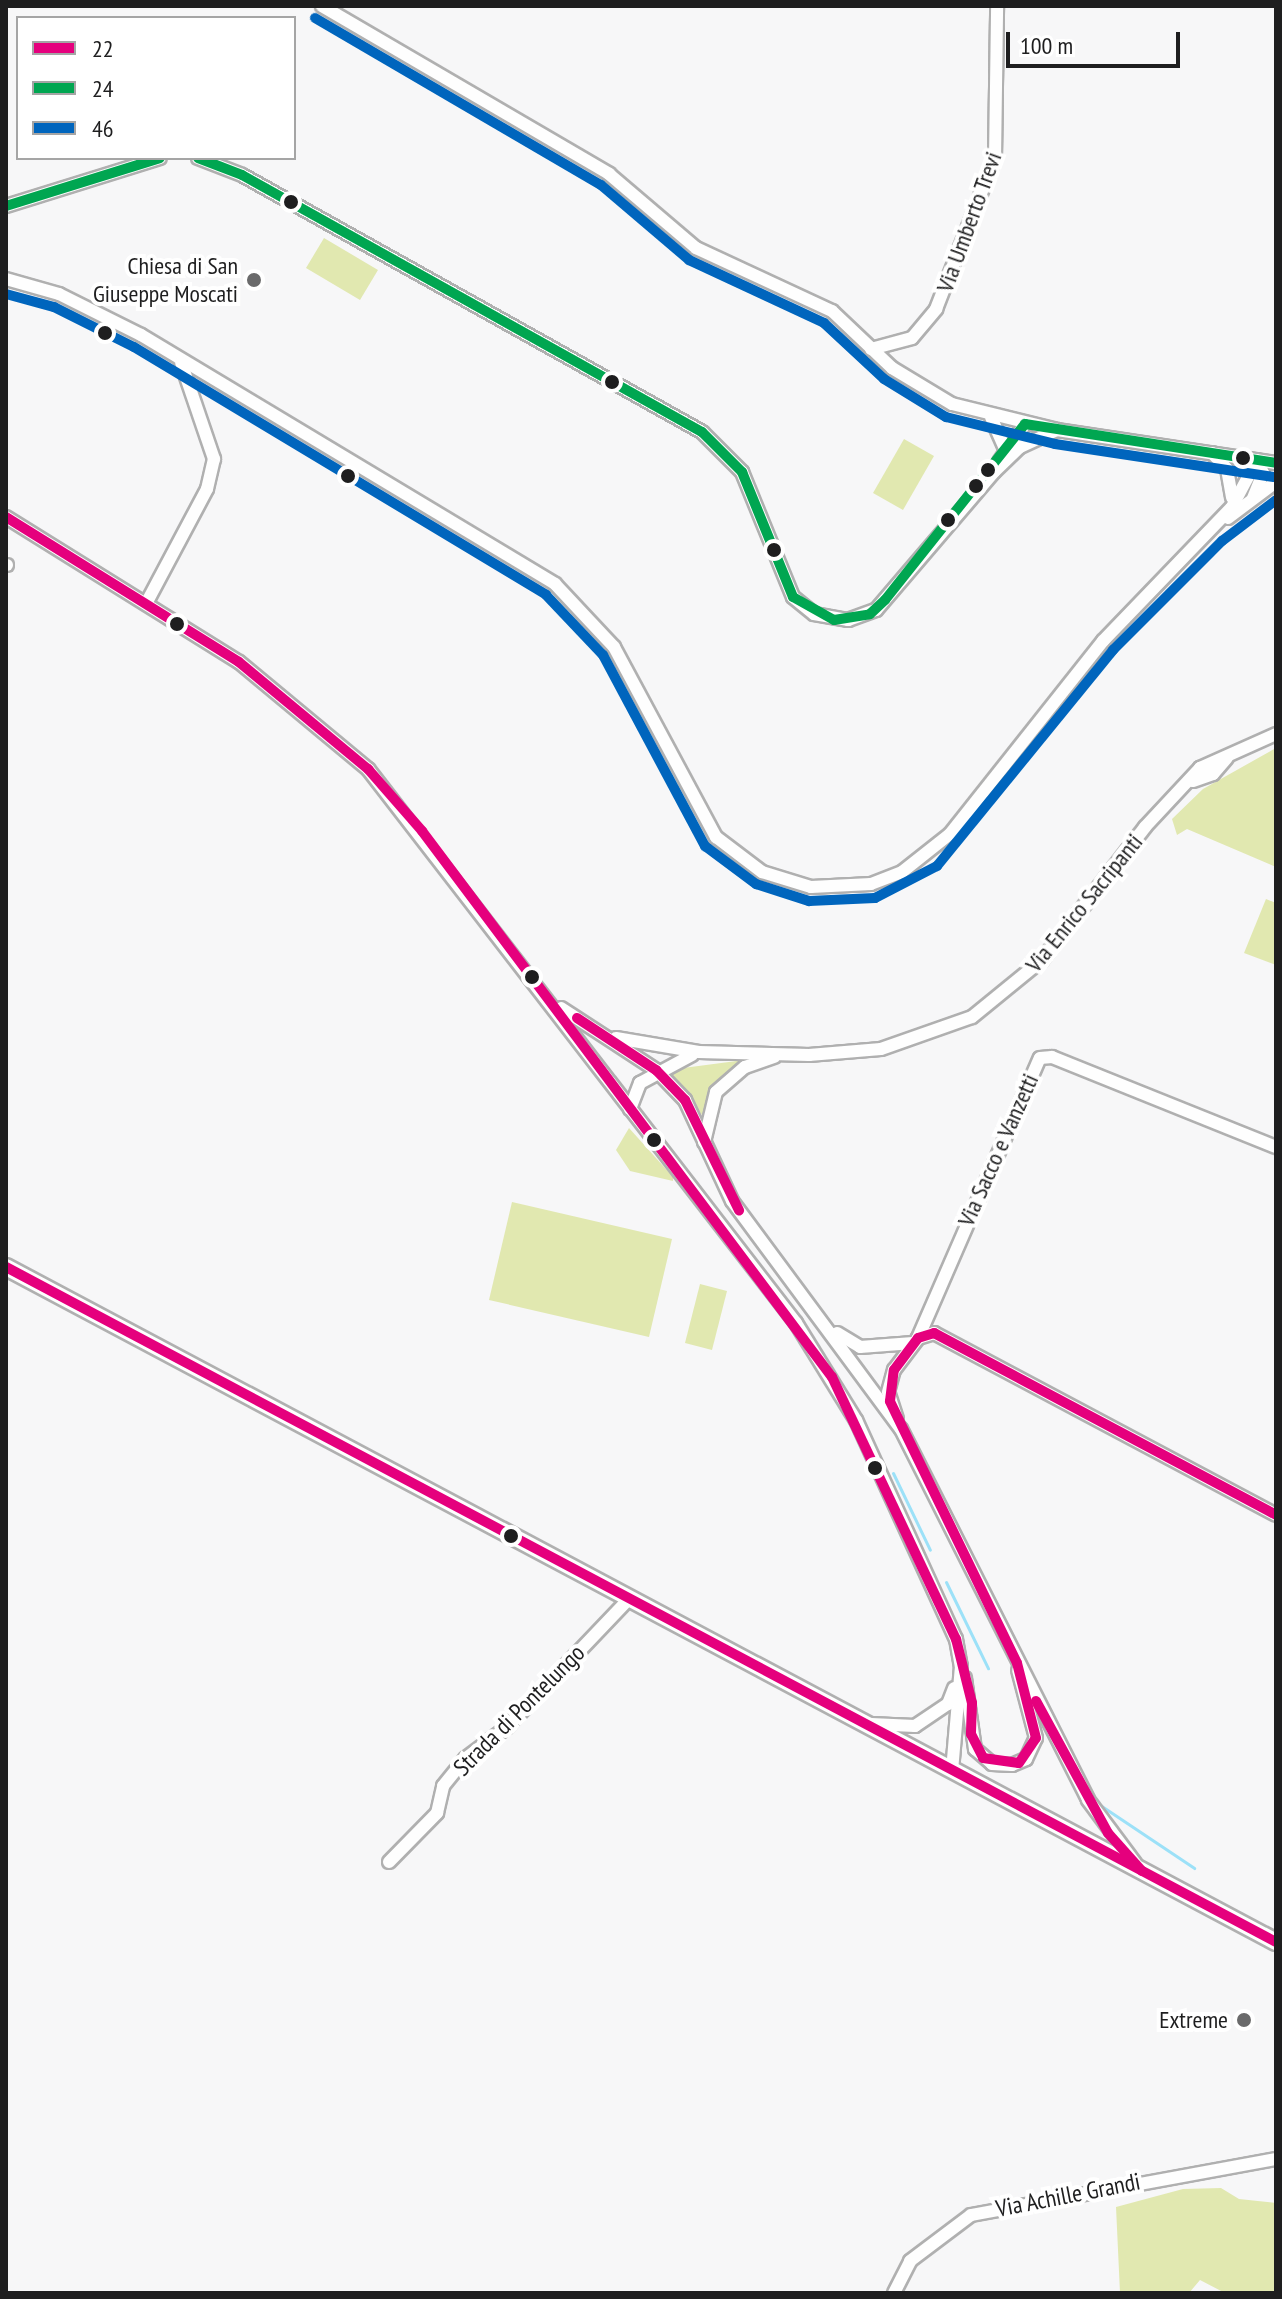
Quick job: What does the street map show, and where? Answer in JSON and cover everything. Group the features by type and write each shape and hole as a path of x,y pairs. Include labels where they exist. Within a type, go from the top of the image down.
{"main road":[{"path":"6,1267 1276,1942"}],"street":[{"path":"322,6 609,174 696,248 832,311 871,349 924,390 991,417 1276,463"},
{"name":"Via Umberto Trevi","path":"871,349 912,338 936,309 995,158 997,6"},
{"path":"6,206 154,160"},
{"path":"203,160 242,175 494,322 702,432 742,472 793,597 814,614 848,620 876,610 994,472 1020,447 1057,430"},
{"path":"6,279 96,310 555,584 614,647 716,837 762,872 811,887 871,884 928,855 1103,641 1213,530 1232,507 1257,460"},
{"path":"148,600 207,489 214,459 181,362"},
{"path":"991,417 1005,449"},
{"path":"994,472 1005,449 1025,424"},
{"path":"1020,447 1025,424"},
{"path":"1212,453 1233,484 1232,507"},
{"path":"1250,502 1263,473 1257,460"},
{"path":"1213,530 1276,482"},
{"path":"6,517 148,600 304,711 368,769 555,1004 832,1377 930,1581 961,1666 975,1749 1001,1766 1026,1759 1036,1738 1017,1663"},
{"name":"Via Enrico Sacripanti","path":"605,1035 699,1052 783,1054 881,1049 946,1028 999,1000 1042,960 1162,807 1193,781 1213,774 1227,758 1276,734"},
{"path":"555,1004 656,1070 685,1100 732,1201 824,1320 901,1429 1088,1800 1142,1871"},
{"name":"Via Enrico Sacripanti","path":"656,1070 699,1052"},
{"name":"Via Enrico Sacripanti","path":"704,1142 716,1092 745,1067 783,1054"},
{"name":"Via Sacco e Vanzetti","path":"901,1429 888,1392 915,1340 1040,1058 1052,1057 1276,1147"},
{"path":"630,1109 635,1090 656,1070"},
{"path":"824,1320 860,1347 915,1340 934,1333 1276,1515"},
{"name":"Strada di Pontelungo","path":"389,1862 437,1813 443,1786 466,1758 506,1728 629,1599"},
{"path":"865,1723 915,1726 932,1718 948,1704 961,1666"},
{"path":"952,1771 961,1666"},
{"name":"Via Achille Grandi","path":"894,2293 910,2261 971,2215 1276,2159"}],"green space":[{"path":"324,238 378,270 360,300 306,268"},
{"path":"904,439 934,456 903,510 873,493"},
{"path":"1276,748 1276,867 1187,829 1177,835 1172,819 1203,789"},
{"path":"1266,899 1276,903 1276,965 1244,953"},
{"path":"744,1060 712,1087 702,1115 668,1070"},
{"path":"629,1128 673,1177 673,1181 630,1171 616,1150"},
{"path":"512,1202 672,1239 649,1337 489,1300"},
{"path":"700,1284 727,1291 712,1350 685,1343"},
{"path":"1221,2188 1239,2199 1276,2203 1276,2293 1225,2293 1200,2280 1189,2293 1120,2293 1116,2207 1183,2189"}],"waterway":[{"path":"893,1473 930,1550"},
{"path":"946,1582 988,1668"},
{"path":"1097,1803 1194,1868"}],"transit line":[{"name":"46","path":"315,18 601,185 689,260 824,323 884,379 946,417 1055,444 1274,477"},
{"name":"24","path":"6,206 154,160"},
{"name":"24","path":"203,160 242,175 702,432 742,472 793,597 834,620 870,614 885,600 1025,424 1276,463"},
{"name":"46","path":"6,294 54,307 134,347 546,595 603,655 705,846 756,884 809,901 875,898 937,866 1113,650 1222,541 1276,500"},
{"name":"22","path":"6,517 239,662 368,769 422,831 832,1377 956,1639 972,1703 971,1734 983,1758 1019,1763 1036,1738 1017,1663 890,1401 894,1370 918,1338 934,1333 1276,1515"},
{"name":"22","path":"577,1018 656,1070 685,1100 739,1210"},
{"name":"22","path":"6,1267 1276,1942"},
{"name":"22","path":"1036,1701 1108,1833 1142,1871"}],"place":[{"name":"Chiesa di San Giuseppe Moscati","path":"254,280"},
{"name":"Extreme","path":"1244,2020"}]}
